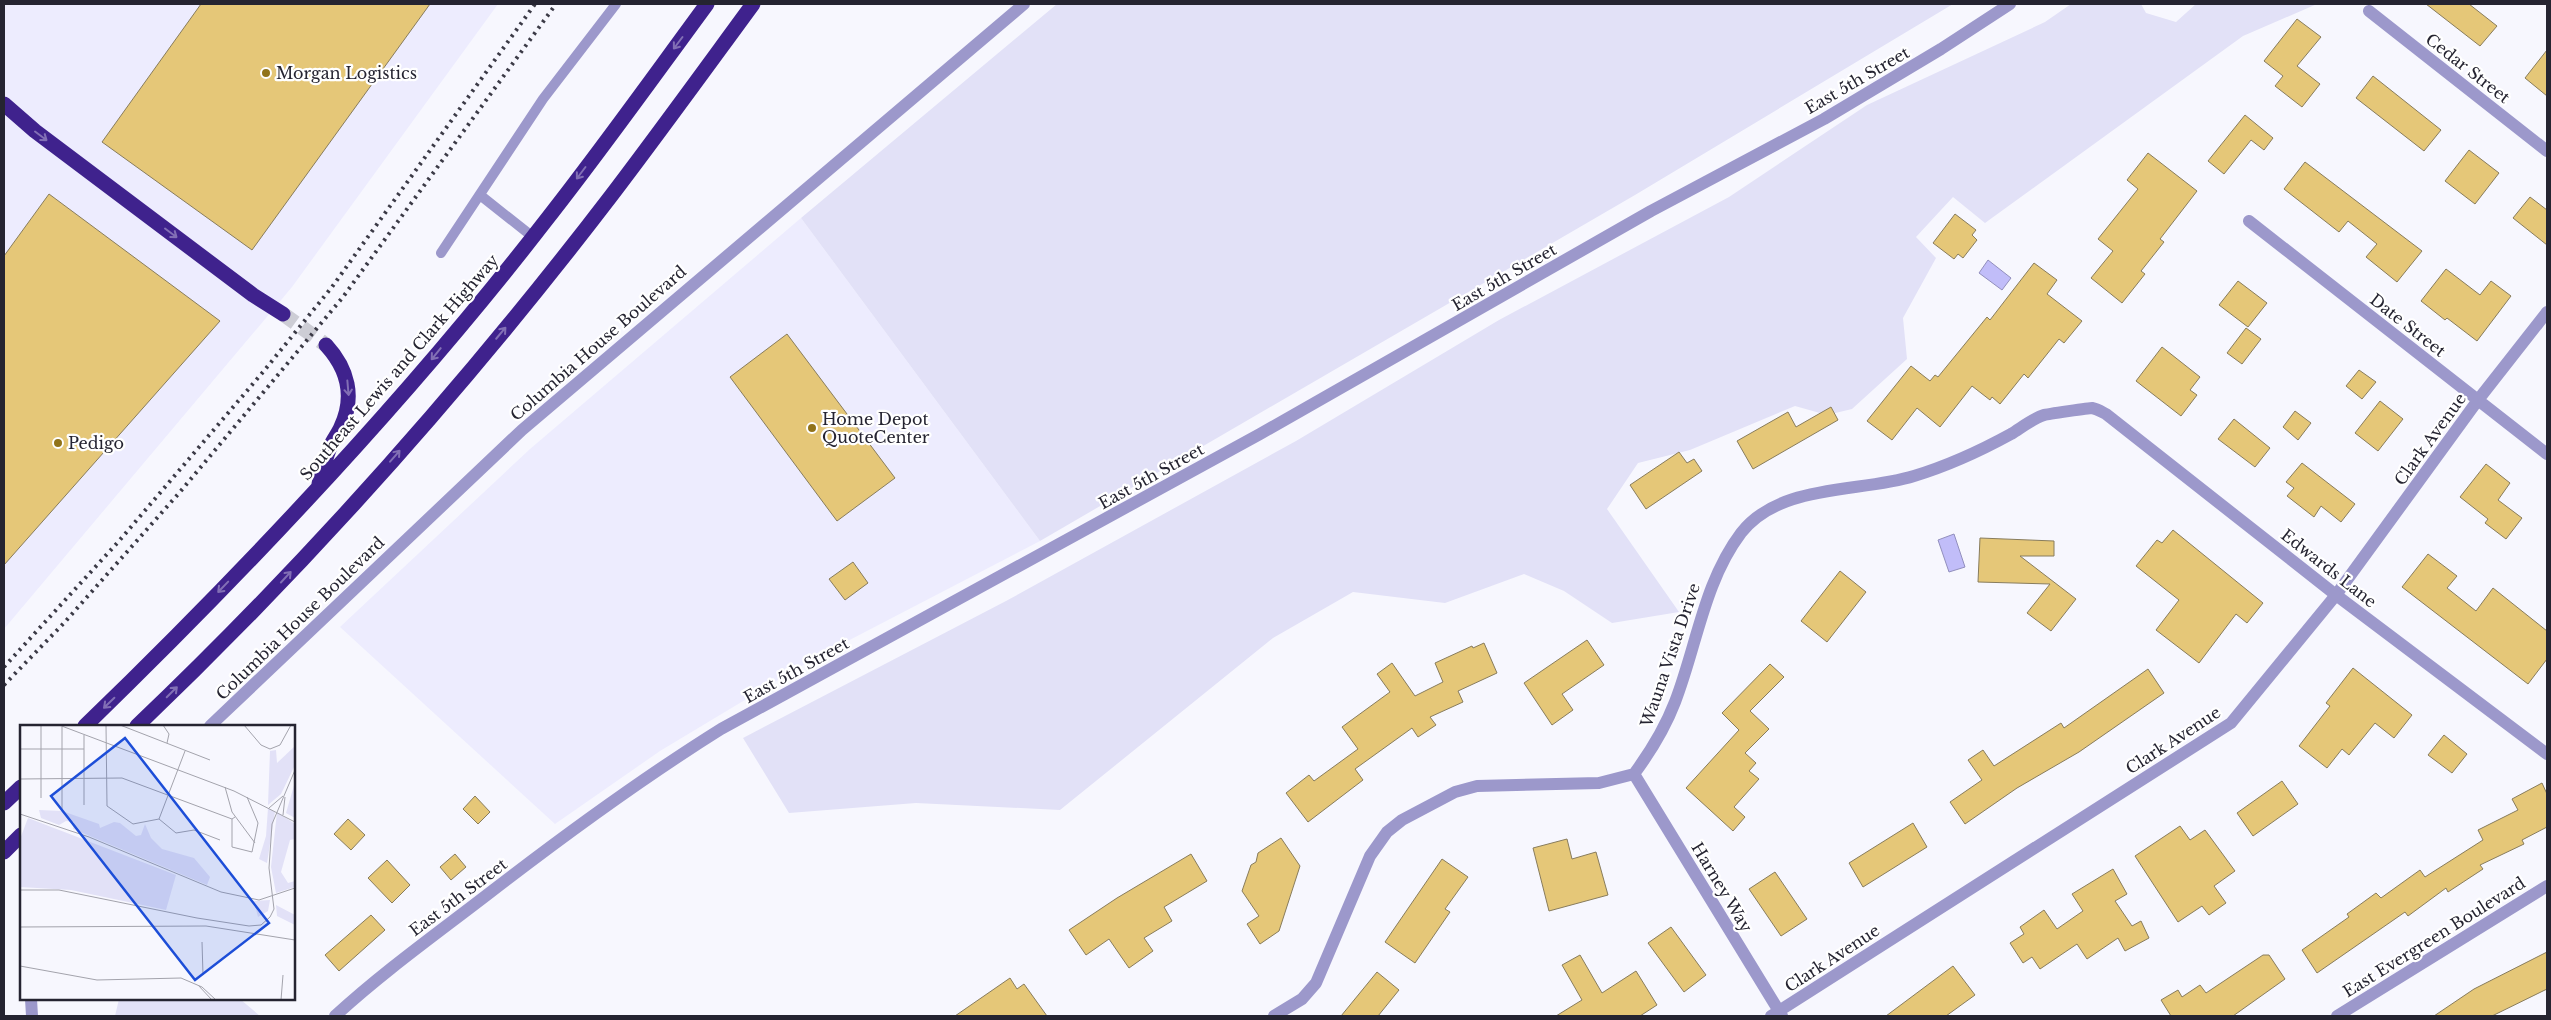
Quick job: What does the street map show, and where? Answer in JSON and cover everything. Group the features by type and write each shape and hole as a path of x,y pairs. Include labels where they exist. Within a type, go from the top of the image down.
{"highway":[{"name":"Southeast Lewis and Clark Highway","path":"86,725 144,669 317,489 419,375 533,237 708,4"},
{"path":"138,725 286,578 477,361 610,197 753,4"},
{"path":"4,104 35,131 222,271 283,314"},
{"path":"317,489 330,447 347,413 348,398 348,382 341,365 326,346"},
{"path":"4,804 20,789"},
{"path":"4,852 20,837"}],"street":[{"name":"Columbia House Boulevard","path":"211,725 522,430 1024,4"},
{"name":"East 5th Street","path":"335,1016 417,948 588,818 677,756 1260,434 1650,211 1824,119 1941,49 2010,4"},
{"name":"Cedar Street","path":"2369,11 2547,151"},
{"name":"Date Street","path":"2249,221 2547,454"},
{"name":"Clark Avenue","path":"1777,1015 2231,723 2336,596 2478,400 2547,312"},
{"name":"Edwards Lane","path":"2091,408 2106,414 2336,596 2547,754"},
{"name":"Wauna Vista Drive","path":"1634,774 1658,741 1675,701 1719,568 1727,552 1743,531 1763,512 1807,496 1883,484 1915,476 1983,449 2045,414 2091,408"},
{"name":"Harney Way","path":"1634,774 1777,1015"},
{"path":"1274,1016 1302,999 1316,983 1370,856 1387,832 1402,820 1455,792 1477,786 1599,783 1634,774"},
{"name":"East Evergreen Boulevard","path":"2337,1016 2547,886"},
{"path":"31,1000 32,1016"}],"lane":[{"path":"441,253 543,99 616,4"},
{"path":"480,195 533,237"}],"shaded area":[{"path":"4,4 498,4 292,287 4,629"},
{"path":"1057,4 1953,4 1635,195 1040,541 801,218"},
{"path":"2071,4 2141,4 2146,13 2176,22 2196,4 2317,4 2243,36 1985,223 1953,197 1916,237 1936,258 1903,318 1907,359 1852,409 1827,415 1795,406 1690,450 1638,463 1607,509 1679,612 1612,623 1564,591 1524,574 1445,603 1353,592 1273,638 1060,810 916,803 789,813 743,738 1006,601 1296,441 1499,320 1729,197 1867,105 2045,22"},
{"path":"801,218 1040,541 813,659 660,751 555,824 340,627 530,449"},
{"path":"1988,260 2011,278 2002,290 1979,273"},
{"path":"1954,534 1965,567 1949,572 1938,540"},
{"path":"119,1000 241,1000 260,1016 115,1016"}],"building":[{"name":"Morgan Logistics","path":"201,4 430,4 252,250 102,142"},
{"path":"2426,4 2469,4 2497,26 2480,46"},
{"path":"2297,19 2321,37 2297,66 2320,84 2302,107 2275,86 2283,76 2264,61"},
{"path":"2547,50 2547,96 2525,78"},
{"path":"2373,76 2441,130 2424,151 2356,98"},
{"path":"2245,115 2273,138 2264,150 2251,140 2224,174 2208,161"},
{"path":"2469,150 2499,173 2475,204 2445,181"},
{"path":"2148,153 2197,191 2160,239 2164,242 2141,271 2145,274 2122,303 2091,278 2113,251 2098,239 2138,189 2127,180"},
{"path":"2305,162 2422,251 2397,282 2366,257 2377,244 2348,221 2339,232 2284,189"},
{"name":"Pedigo","path":"49,194 220,321 4,565 4,256"},
{"path":"2530,197 2547,210 2547,245 2513,218"},
{"path":"1955,214 1976,230 1972,235 1977,240 1963,258 1958,254 1954,259 1933,243"},
{"path":"2034,263 2057,280 2047,294 2082,321 2064,343 2059,339 2028,378 2024,374 2000,404 1992,397 1990,400 1972,386 1940,427 1917,408 1892,440 1867,421 1911,366 1930,381 1935,375 1938,377 1987,317 1990,320"},
{"path":"2446,269 2480,295 2491,281 2511,296 2477,341 2447,318 2445,320 2421,301"},
{"path":"2238,281 2267,303 2248,327 2219,305"},
{"path":"2246,328 2261,339 2242,364 2227,353"},
{"name":"Home Depot QuoteCenter","path":"787,334 895,478 837,521 730,377"},
{"path":"2162,347 2200,377 2190,390 2197,395 2181,416 2136,381"},
{"path":"2359,370 2376,382 2362,399 2346,386"},
{"path":"2380,401 2403,419 2378,451 2355,433"},
{"path":"1831,407 1838,420 1753,469 1737,441 1788,412 1796,427"},
{"path":"2295,411 2311,423 2298,440 2283,427"},
{"path":"2234,419 2270,448 2255,467 2218,439"},
{"path":"1679,452 1687,463 1694,459 1702,471 1646,509 1630,485"},
{"path":"2302,463 2355,504 2341,522 2321,506 2314,517 2287,496 2294,488 2286,482"},
{"path":"2486,464 2510,483 2498,500 2522,518 2506,539 2485,523 2488,519 2460,497"},
{"path":"2173,530 2263,603 2247,623 2236,614 2199,663 2156,630 2179,600 2136,566 2157,540 2162,543"},
{"path":"1980,538 2054,541 2054,556 2020,556 2076,599 2051,631 2027,613 2050,584 1978,582"},
{"path":"2428,554 2457,576 2447,588 2476,611 2493,588 2547,631 2547,659 2528,684 2402,587"},
{"path":"853,562 868,583 845,600 829,579"},
{"path":"1840,571 1866,592 1827,642 1801,621"},
{"path":"1587,640 1604,665 1562,694 1573,710 1552,725 1524,683"},
{"path":"1484,643 1497,673 1458,691 1463,702 1430,717 1436,725 1418,737 1412,728 1355,769 1363,780 1308,822 1286,793 1309,775 1314,781 1358,749 1342,727 1390,692 1377,674 1392,663 1415,696 1443,682 1435,663 1472,646 1473,648"},
{"path":"1770,664 1784,677 1750,711 1769,729 1745,753 1756,763 1749,771 1759,779 1734,807 1745,817 1733,831 1686,788 1739,730 1722,713"},
{"path":"2353,668 2412,715 2394,738 2375,723 2349,755 2342,749 2327,768 2299,746 2330,706 2326,703"},
{"path":"2148,669 2164,693 2079,752 2017,788 1965,824 1950,802 1982,780 1968,760 1983,750 1994,766 2061,723 2064,728"},
{"path":"2444,735 2467,754 2452,773 2428,755"},
{"path":"2282,781 2298,804 2253,836 2237,813"},
{"path":"2542,783 2547,794 2547,827 2522,840 2524,844 2480,865 2483,869 2448,892 2446,888 2408,916 2405,912 2317,973 2302,950 2349,917 2347,914 2376,893 2381,898 2420,870 2425,877 2483,840 2478,830 2518,810 2512,799"},
{"path":"475,796 490,812 478,824 463,809"},
{"path":"348,819 365,835 351,850 334,834"},
{"path":"1913,823 1927,847 1863,887 1849,863"},
{"path":"2180,826 2190,840 2205,830 2235,871 2214,886 2226,903 2209,915 2202,906 2178,922 2135,856"},
{"path":"1281,838 1300,866 1279,931 1260,944 1247,924 1259,916 1242,891 1251,865 1256,862 1258,853"},
{"path":"1567,839 1572,859 1596,852 1608,895 1549,911 1533,848"},
{"path":"455,854 466,867 451,880 440,867"},
{"path":"1191,854 1207,881 1164,907 1172,921 1144,938 1153,951 1129,968 1109,939 1086,955 1069,930 1117,898"},
{"path":"1442,859 1468,877 1445,909 1450,912 1415,963 1385,942"},
{"path":"387,860 410,885 392,903 368,878"},
{"path":"2113,869 2127,894 2115,901 2132,926 2141,921 2149,938 2125,951 2118,938 2087,959 2077,944 2040,969 2032,957 2023,963 2010,943 2024,934 2020,927 2044,910 2057,929 2083,911 2072,894"},
{"path":"1775,872 1807,919 1781,936 1749,889"},
{"path":"371,915 385,930 339,971 325,955"},
{"path":"1671,927 1706,975 1684,992 1648,943"},
{"path":"2547,952 2547,989 2492,1016 2434,1016 2474,989"},
{"path":"1580,955 1602,993 1636,971 1657,1005 1640,1016 1556,1016 1582,1000 1562,965"},
{"path":"2263,955 2269,955 2285,979 2233,1016 2171,1016 2161,1000 2178,990 2182,997 2200,985 2206,993"},
{"path":"1953,966 1975,995 1946,1016 1886,1016"},
{"path":"1377,972 1399,990 1378,1016 1341,1016"},
{"path":"1010,978 1017,989 1024,984 1047,1016 955,1016"}],"tunnel":[{"path":"283,314 326,345"}],"railway":[{"path":"4,667 119,541 263,372 332,287 535,4"},
{"path":"4,685 64,623 180,492 343,297 556,4"}],"place":[{"name":"Morgan Logistics","path":"266,73"},
{"name":"Home Depot QuoteCenter","path":"812,428"},
{"name":"Pedigo","path":"58,443"}]}
